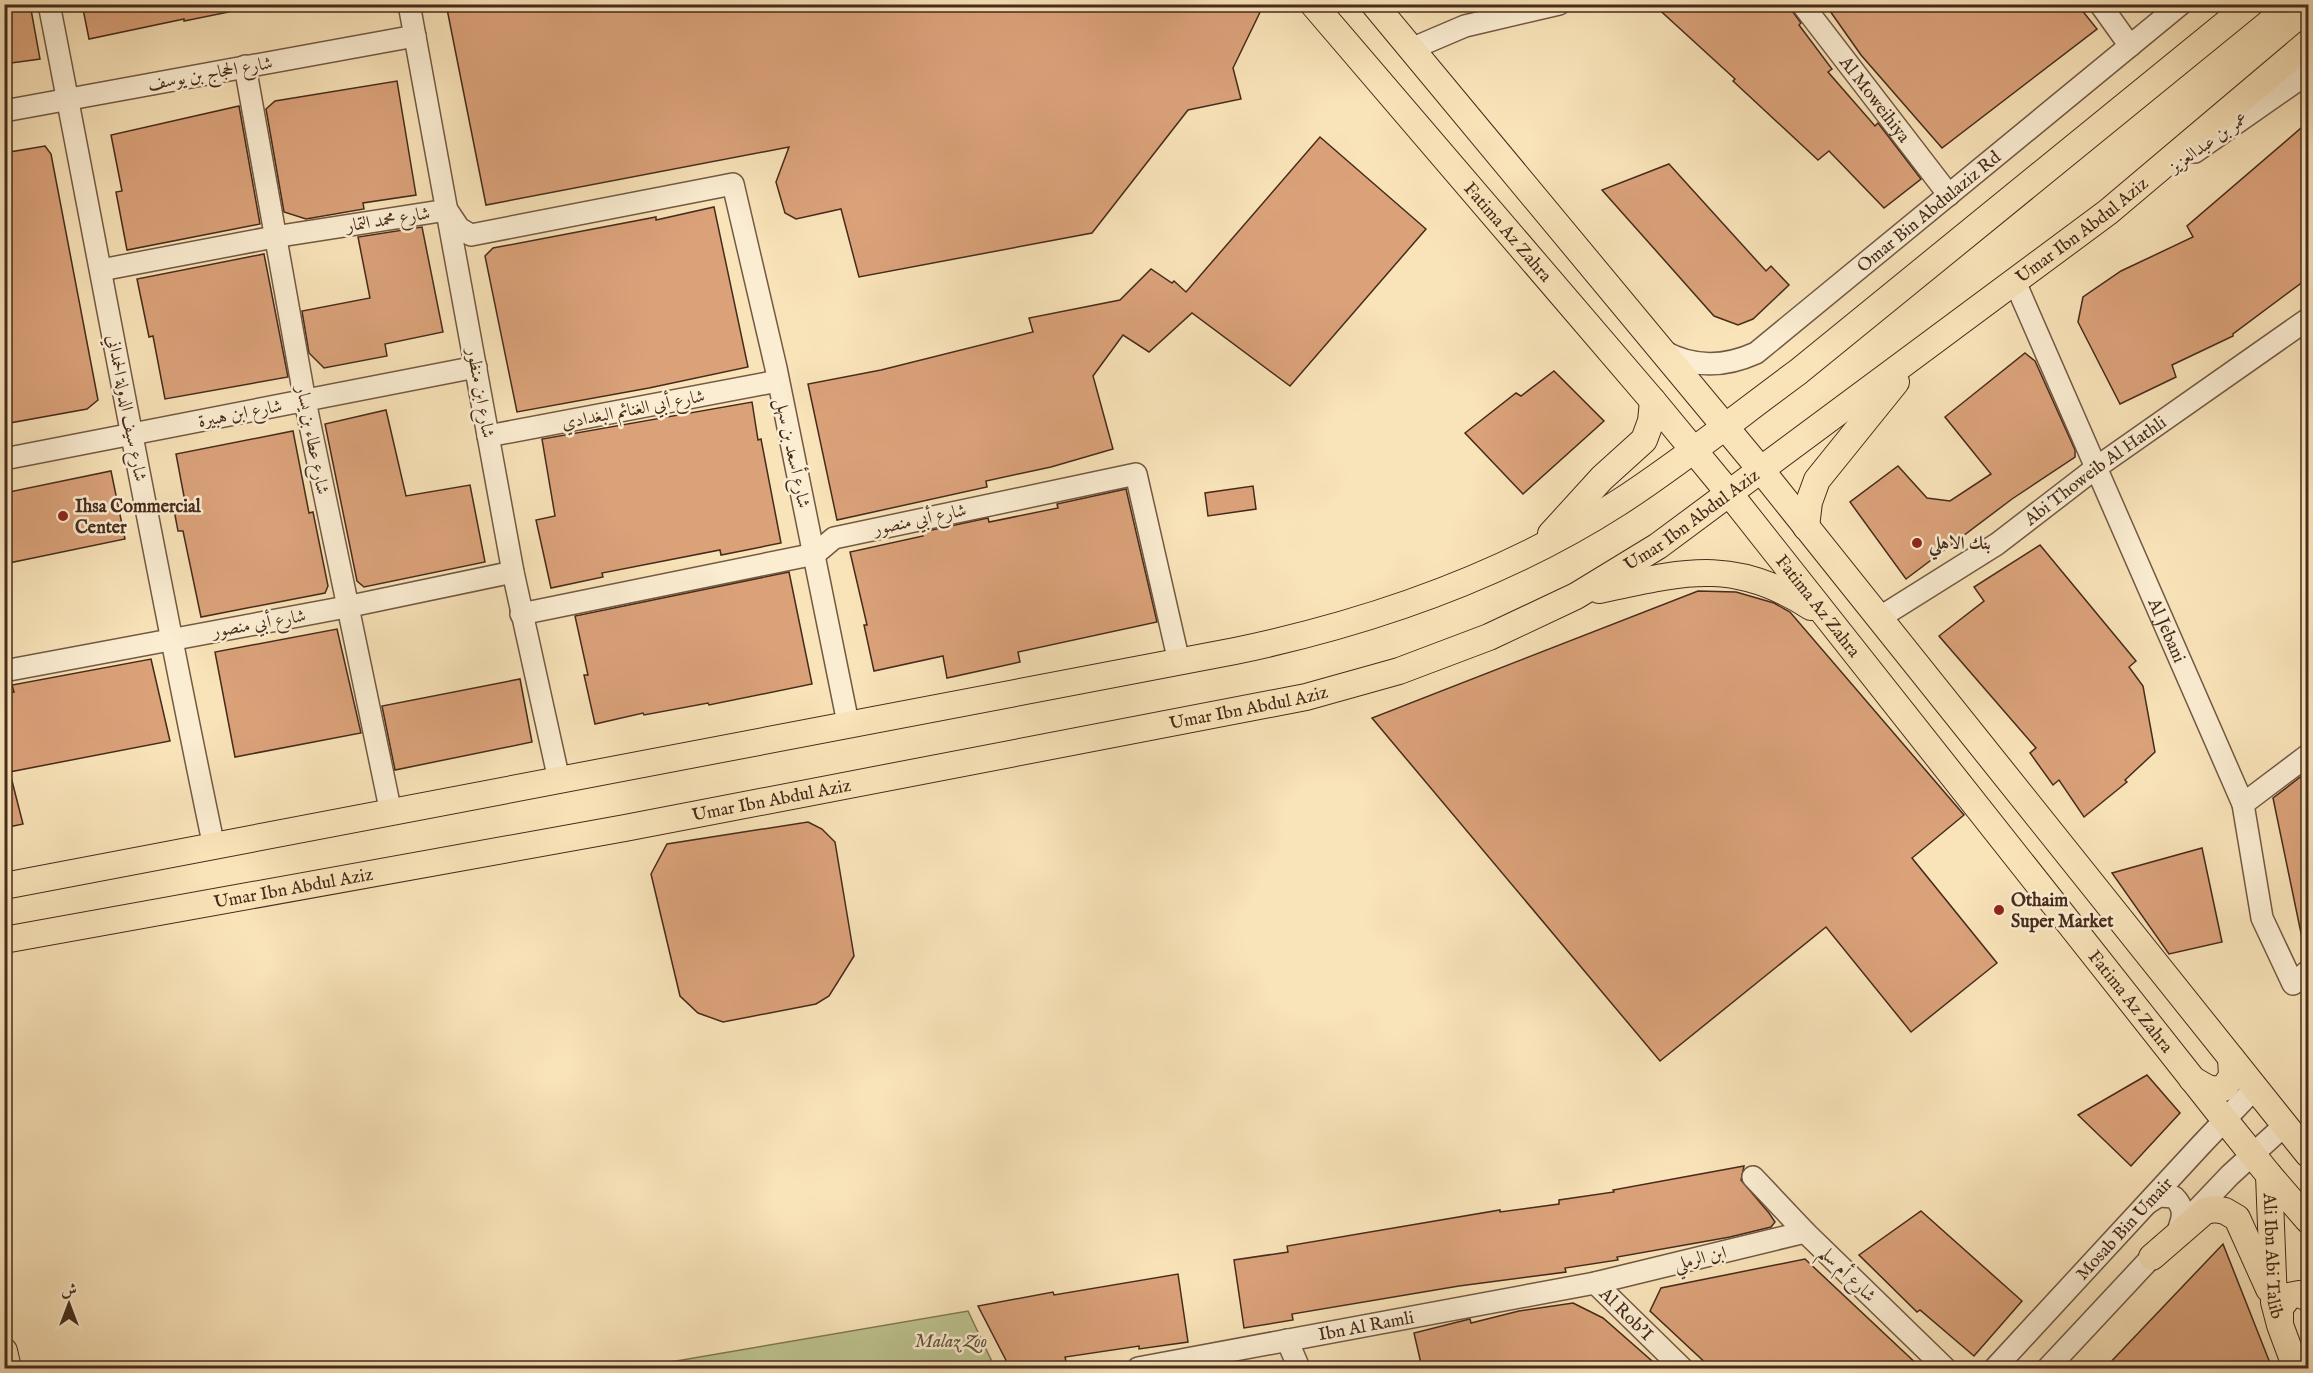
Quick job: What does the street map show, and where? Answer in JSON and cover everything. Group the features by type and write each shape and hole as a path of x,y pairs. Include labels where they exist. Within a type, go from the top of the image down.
{"main road":[{"name":"Fatima Az Zahra","path":"1313,4 1693,449 2224,1119 2308,1220"},
{"path":"1374,4 1761,470 2308,1154"},
{"path":"4,886 1280,642 1368,618 1455,586 1538,548 1618,502 1693,449 1798,372 2250,4"},
{"name":"Umar Ibn Abdul Aziz","path":"4,940 625,828 1306,697 1353,685 1444,655 1576,596 1658,546 2108,212 2308,43"},
{"path":"1806,527 1809,502 1817,480 1920,353"},
{"path":"1538,548 1602,478 1644,440 1652,421 1653,401"},
{"path":"1576,596 1669,575 1709,572 1768,583 1787,591 1827,617"},
{"path":"2192,1078 2206,1089 2224,1088 2232,1076 2231,1058"},
{"name":"Ali Ibn Abi Talib","path":"2269,1175 2277,1313 2294,1367"},
{"path":"2152,1257 2205,1211 2215,1209 2225,1211 2237,1218 2277,1313"},
{"path":"2277,1313 2289,1296 2299,1294 2308,1298"},
{"path":"4,1351 8,1368"}],"street":[{"name":"شارع سيف الدولة الحمداني","path":"49,4 133,434 170,639 214,847"},
{"name":"شارع ابن منظور","path":"409,4 521,614 559,780"},
{"path":"1411,49 1465,26 1559,4"},
{"name":"Al Moweihiya","path":"1802,4 1949,195"},
{"path":"2100,4 2130,46"},
{"name":"Omar Bin Abdulaziz Rd","path":"1658,348 1673,357 1706,365 1741,360 1756,353 2181,4"},
{"name":"شارع الحجاج بن يوسف","path":"4,111 415,36"},
{"name":"شارع عطاء بن يسار","path":"245,66 305,401 346,607 391,813"},
{"name":"عمر بن عبدالعزيز","path":"2108,212 2308,73"},
{"name":"شارع محمد التمار","path":"101,270 274,237 447,210 459,228 471,235 734,184"},
{"name":"شارع أسعد بن سهل","path":"734,184 815,554 848,723"},
{"name":"Al Jebani","path":"2014,282 2243,804 2262,918 2301,977"},
{"name":"Abi Thoweib Al Hathli","path":"1880,618 1997,544 2097,467 2308,319"},
{"name":"شارع ابن هبيرة","path":"4,459 476,367"},
{"name":"شارع أبي الغنائم البغدادي","path":"488,436 778,381"},
{"name":"شارع أبي منصور","path":"521,614 815,554 834,538 1136,474 1179,662"},
{"name":"شارع أبي منصور","path":"4,671 346,607 513,572"},
{"path":"2243,804 2308,755"},
{"name":"Mosab Bin Umair","path":"1995,1368 2224,1119 2256,1088"},
{"path":"2048,1368 2179,1228 2285,1125"},
{"name":"شارع أم سلم","path":"1753,1177 1805,1232 1945,1368"},
{"path":"2148,1203 2159,1196 2174,1197 2183,1212 2179,1228"},
{"name":"ابن الرملي","path":"1595,1283 1805,1232"},
{"name":"Ibn Al Ramli","path":"1138,1368 1595,1283"},
{"name":"Al Rob'I","path":"1595,1283 1682,1368"},
{"path":"1287,1340 1299,1368"}],"green space":[{"name":"Malaz Zoo","path":"968,1311 995,1368 635,1368"}],"building":[{"path":"4,4 30,4 40,59 4,64"},
{"path":"82,4 228,4 229,12 89,39"},
{"path":"446,4 1264,4 1233,68 1241,99 1188,110 1092,233 859,277 841,209 796,219 785,213 776,182 789,147 486,205"},
{"path":"1653,4 1787,4 1801,23 1799,25 1832,69 1828,72 1875,126 1878,123 1921,179 1884,208 1829,151 1818,160 1733,81 1735,79"},
{"path":"1825,4 2077,4 2097,29 1942,148 1861,55"},
{"path":"397,81 416,195 363,203 364,209 306,219 284,212 266,109 275,101"},
{"path":"239,106 260,224 127,250 116,192 122,191 111,135"},
{"path":"2308,122 2308,278 2233,336 2172,365 2176,377 2120,404 2078,322 2083,297 2121,271 2193,237 2187,226"},
{"path":"1320,137 1426,229 1290,386 1192,313 1149,352 1123,335 1093,376 1113,449 1051,467 986,481 987,487 837,520 808,384 881,370 1033,332 1029,318 1120,300 1151,269 1172,283 1174,281 1186,292"},
{"path":"45,146 51,154 98,400 87,409 4,424 4,153"},
{"path":"1669,164 1766,271 1771,266 1789,285 1753,319 1738,325 1714,316 1602,190"},
{"path":"714,207 748,367 517,412 485,256 493,248 656,217 656,220"},
{"path":"422,227 443,332 385,344 387,356 324,368 309,353 302,311 370,298 358,237"},
{"path":"264,254 288,377 165,399 153,336 149,337 137,279"},
{"path":"2025,353 2035,361 2075,450 2075,457 2012,499 1906,579 1850,502 1898,466 1927,498 1950,501 1991,474 1945,417"},
{"path":"1554,371 1604,421 1523,494 1465,433 1516,393 1521,396"},
{"path":"752,402 781,543 721,555 720,550 602,573 603,577 551,588 536,520 555,516 542,439"},
{"path":"386,410 406,496 470,485 485,562 364,587 357,581 325,424"},
{"path":"293,431 309,513 313,512 328,586 325,593 201,617 183,531 178,531 174,510 186,507 176,454"},
{"name":"Ihsa Commercial Center","path":"111,471 125,539 4,564 4,493"},
{"path":"1253,486 1256,509 1208,516 1205,493"},
{"path":"1126,489 1157,622 1018,652 1020,662 947,678 943,656 874,671 864,625 867,625 850,552 923,536 922,532 988,518 989,522 1058,508 1057,504"},
{"path":"2040,545 2136,661 2129,667 2143,686 2155,752 2125,780 2127,782 2084,817 2059,780 2053,785 2030,753 2036,748 1939,636 1984,601 1974,587"},
{"path":"789,572 812,684 709,705 708,703 644,715 643,713 595,724 584,675 588,675 575,616"},
{"path":"1698,591 1736,592 1774,603 1790,612 1964,815 1912,858 1997,963 1911,1032 1826,927 1660,1061 1372,718"},
{"path":"337,629 361,733 235,757 215,652"},
{"path":"151,659 170,741 4,773 4,693 14,692 12,685"},
{"path":"520,679 532,742 395,770 382,706"},
{"path":"2308,771 2308,937 2302,938 2273,798"},
{"path":"4,773 10,773 23,824 4,828"},
{"path":"808,822 822,829 835,842 854,956 829,996 816,1004 723,1022 698,1013 680,996 651,874 667,844"},
{"path":"2202,848 2222,942 2169,954 2112,873"},
{"path":"2147,1075 2180,1113 2131,1166 2078,1115"},
{"path":"1744,1166 1741,1180 1775,1222 1771,1227 1730,1237 1617,1257 1618,1260 1565,1268 1566,1272 1459,1286 1292,1314 1293,1320 1244,1328 1234,1260 1288,1252 1287,1246 1500,1210 1500,1212 1559,1204 1559,1200 1614,1192 1613,1190"},
{"path":"1921,1211 2022,1301 1974,1356 1920,1310 1917,1312 1859,1255"},
{"path":"2223,1244 2270,1363 2264,1368 2105,1368"},
{"path":"1805,1259 1921,1368 1711,1368 1650,1311 1661,1288"},
{"path":"1178,1274 1188,1342 1139,1349 1139,1346 1065,1357 1067,1365 1047,1368 1010,1368 978,1306 1053,1292 1054,1295"},
{"path":"1573,1303 1603,1318 1660,1368 1422,1368 1414,1333 1470,1319 1471,1323 1519,1311"}],"place":[{"name":"Ihsa Commercial Center","path":"63,516"},
{"name":"بنك الاهلي","path":"1917,543"},
{"name":"Othaim Super Market","path":"1999,910"}]}
